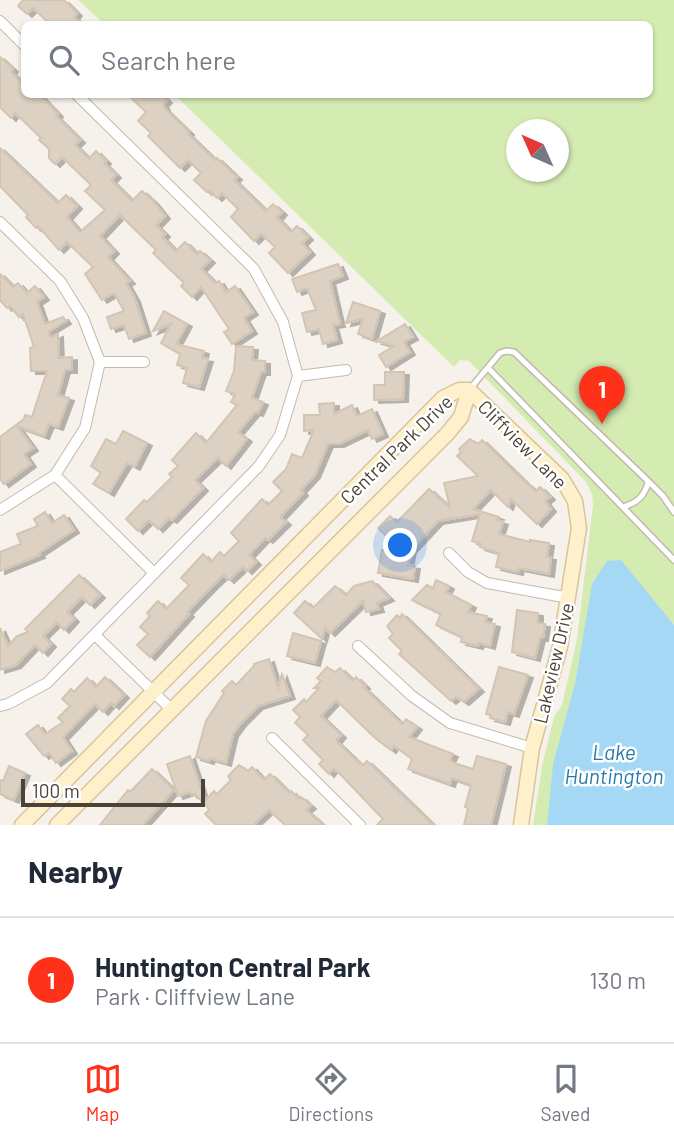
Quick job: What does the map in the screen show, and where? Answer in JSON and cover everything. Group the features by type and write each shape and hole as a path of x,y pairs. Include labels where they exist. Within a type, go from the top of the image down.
{"street":[{"path":"0,21 21,42"},
{"path":"0,706 47,683 259,466 280,435 298,376 283,322 254,269 80,98"},
{"path":"0,222 60,281 83,318 100,362 85,428 55,475 0,510"},
{"path":"100,362 144,362"},
{"path":"298,376 346,370"},
{"name":"Central Park Drive","path":"22,825 443,398 459,390 469,390 461,417 447,434 57,825"},
{"name":"Cliffview Lane","path":"469,390 562,479 575,501"},
{"path":"461,417 479,410 492,411"},
{"path":"55,475 154,573"},
{"name":"Lakeview Drive","path":"521,825 532,748 560,648 569,598 579,528 575,501"},
{"path":"449,553 468,572 487,583 569,598"},
{"path":"95,635 173,711"},
{"path":"358,646 412,696 450,723 532,748"},
{"path":"272,738 360,825"}],"lane":[{"path":"469,390 500,353 514,352 648,481 674,512"},
{"path":"489,369 674,559"},
{"path":"623,507 637,501 644,494 648,481"}],"green space":[{"path":"78,0 674,0 674,825 533,825 542,766 554,717 562,705 577,639 593,505 592,494 586,482 469,361 460,360 454,367 178,98 653,98 653,21 101,21"}],"water":[{"name":"Lake Huntington","path":"621,560 674,625 674,825 547,825 553,764 575,684 592,584 607,561"}],"building":[{"path":"23,0 64,0 77,13 74,17 79,21 47,21 33,8 27,14 18,6"},
{"path":"0,57 13,69 11,72 21,82 21,98 43,98 80,140 75,145 89,159 96,151 106,161 104,163 116,175 111,180 132,201 142,191 153,201 165,216 156,225 165,234 162,237 176,251 185,242 197,254 200,251 210,260 201,269 215,283 219,281 226,292 235,286 253,312 244,318 252,331 232,344 224,332 229,329 201,287 192,297 181,286 184,283 153,253 156,250 120,215 100,236 114,251 108,257 130,281 126,283 135,299 146,333 129,339 124,325 111,329 107,317 124,311 114,293 102,300 85,274 93,267 67,242 59,250 0,186 0,148 58,203 66,195 77,206 67,217 80,232 105,210 85,191 91,185 62,157 55,164 49,158 49,149 39,140 41,138 15,113 11,118 0,107"},
{"path":"131,98 165,98 167,100 163,104 166,110 215,160 217,158 237,177 234,180 266,211 273,204 282,212 277,218 291,232 297,226 308,237 302,243 310,252 288,273 269,253 275,247 261,234 254,241 231,217 238,209 222,193 217,198 209,190 207,192 194,180 201,173 188,160 180,168 148,136 151,133 138,121 146,112"},
{"path":"338,264 343,276 330,281 340,324 333,325 337,340 323,344 319,329 307,332 302,313 316,310 307,288 297,292 292,279"},
{"path":"0,274 13,287 18,283 27,293 35,286 44,297 37,302 45,324 63,317 66,321 48,332 51,337 58,334 59,358 72,357 72,370 65,370 58,395 69,398 58,427 49,424 44,436 17,426 33,448 24,454 31,464 4,484 0,479 0,437 24,419 25,415 32,417 47,371 31,371 30,348 34,347 23,314 19,317 10,306 7,308 0,300"},
{"path":"353,302 380,311 372,339 358,334 363,319 346,323"},
{"path":"164,311 187,324 176,344 204,351 202,358 208,359 199,387 183,383 187,368 177,365 180,354 161,343 171,324 153,331"},
{"path":"405,324 413,337 404,342 410,352 386,367 379,355 394,346 377,341"},
{"path":"236,346 253,347 252,360 265,361 265,372 261,372 252,398 263,402 258,413 255,412 238,432 247,439 226,466 218,458 195,480 203,488 172,520 169,518 158,529 149,520 138,531 126,519 172,477 169,474 178,466 172,460 196,433 206,443 237,405 231,402 235,394 226,391 234,371"},
{"path":"385,372 404,372 403,399 374,400 374,385 385,385"},
{"path":"334,403 334,414 352,405 357,416 372,409 383,434 372,439 368,430 339,444 328,444 315,475 301,490 303,493 280,517 286,522 249,555 256,562 247,571 243,567 229,580 224,575 187,612 189,614 150,657 137,645 148,634 140,627 150,616 147,613 158,601 166,609 189,585 181,578 203,554 211,562 220,552 224,556 239,541 231,533 262,499 268,505 282,491 273,482 286,469 292,454 302,458 314,430 304,431 304,415 320,415 319,404"},
{"path":"123,431 147,443 135,467 127,463 109,493 93,484 101,473 91,466 106,439 116,444"},
{"path":"470,439 478,444 482,440 524,481 536,491 540,487 550,497 545,501 551,509 537,524 511,499 508,507 491,490 473,509 499,517 497,520 503,522 499,534 530,542 549,543 549,574 496,567 499,553 480,547 481,544 472,541 480,514 438,521 411,550 408,565 415,566 413,579 378,573 382,550 405,554 378,528 390,516 397,522 429,489 450,508 444,483 478,476 457,456 461,452 459,449"},
{"path":"45,512 52,523 64,515 74,530 39,553 40,555 0,571 0,552 21,544 17,534 38,526 34,519"},
{"path":"79,575 100,595 90,605 82,597 67,612 74,619 64,630 57,622 43,636 51,644 43,653 35,645 16,665 0,670 0,628 8,646 17,636 28,632 25,629"},
{"path":"436,580 449,586 446,592 471,605 468,612 487,616 485,622 495,624 490,646 461,642 462,637 436,625 441,614 412,600 427,585 433,588"},
{"path":"372,581 389,598 377,603 379,609 366,612 363,601 330,633 325,628 322,639 294,613 305,601 313,608 335,586 346,595 354,586"},
{"path":"517,610 538,613 538,623 545,624 535,658 512,652"},
{"path":"402,614 479,689 464,702 456,697 451,701 399,654 402,651 389,638 393,634 387,626 397,615 400,618"},
{"path":"293,633 321,641 315,663 287,656"},
{"path":"269,659 278,688 282,674 290,696 258,706 241,723 233,734 226,763 196,757 206,721 224,693 222,691 232,681 236,685 254,664"},
{"path":"327,667 335,672 340,668 353,681 356,677 402,724 406,719 417,727 409,737 453,754 450,760 454,763 473,769 477,756 506,764 491,825 464,825 468,808 465,807 471,785 452,778 450,784 408,769 412,759 394,746 391,750 375,738 336,700 321,716 341,735 336,741 359,763 363,765 367,761 433,825 377,825 383,819 341,775 333,769 329,774 319,764 323,760 303,740 308,735 295,723 300,717 293,710 304,699 306,702 319,688 314,688 321,681 317,678"},
{"path":"499,667 528,675 514,714 508,712 505,722 490,718 491,715 486,714"},
{"path":"105,677 124,695 114,706 111,703 103,712 95,704 63,737 72,751 56,763 49,753 44,756 26,734 38,725 45,734 63,722 58,718 70,706 62,699 71,689 74,692 87,678 96,687"},
{"path":"190,756 205,801 214,791 217,794 231,780 228,776 239,765 248,771 252,767 264,780 270,774 289,793 291,791 299,799 301,797 311,806 306,810 323,825 285,825 269,810 253,825 216,825 205,814 209,810 207,806 194,794 190,792 178,796 167,764"},
{"path":"9,766 25,773 14,800 0,794 0,780 3,781"},
{"path":"152,769 174,790 143,825 100,825 128,790 130,792"}],"place":[{"name":"Huntington Central Park","path":"602,424"}]}
